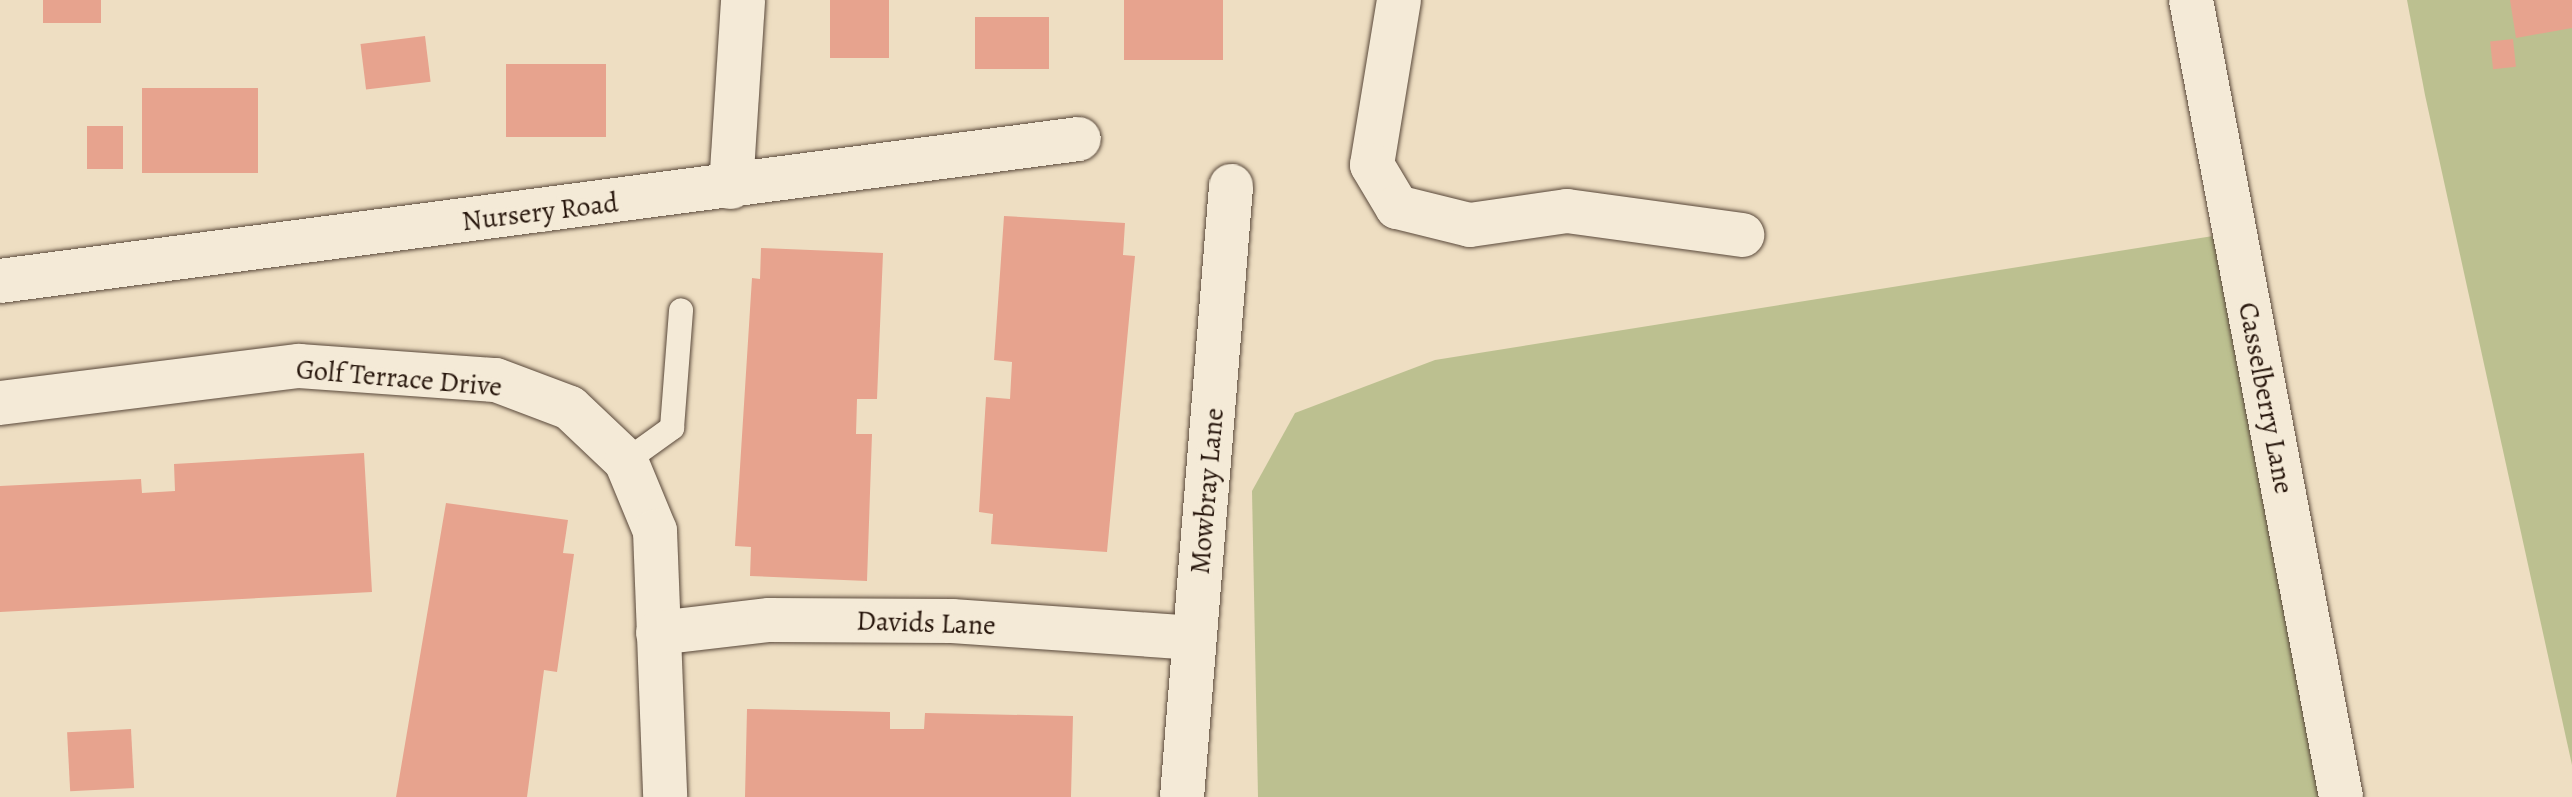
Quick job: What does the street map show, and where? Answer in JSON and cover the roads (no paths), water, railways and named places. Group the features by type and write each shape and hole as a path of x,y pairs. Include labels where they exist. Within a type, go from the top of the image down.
{"street":[{"path":"731,187 743,0"},
{"path":"1399,0 1372,165 1397,207 1470,225 1567,211 1742,235"},
{"name":"Casselberry Lane","path":"2191,0 2341,797"},
{"name":"Nursery Road","path":"0,281 1079,139"},
{"name":"Mowbray Lane","path":"1182,797 1231,186"},
{"name":"Golf Terrace Drive","path":"0,403 299,366 496,380 570,408 626,461 655,531 665,797"},
{"name":"Davids Lane","path":"658,633 769,620 891,621 1194,638"}],"lane":[{"path":"626,461 672,428 681,310"}]}
